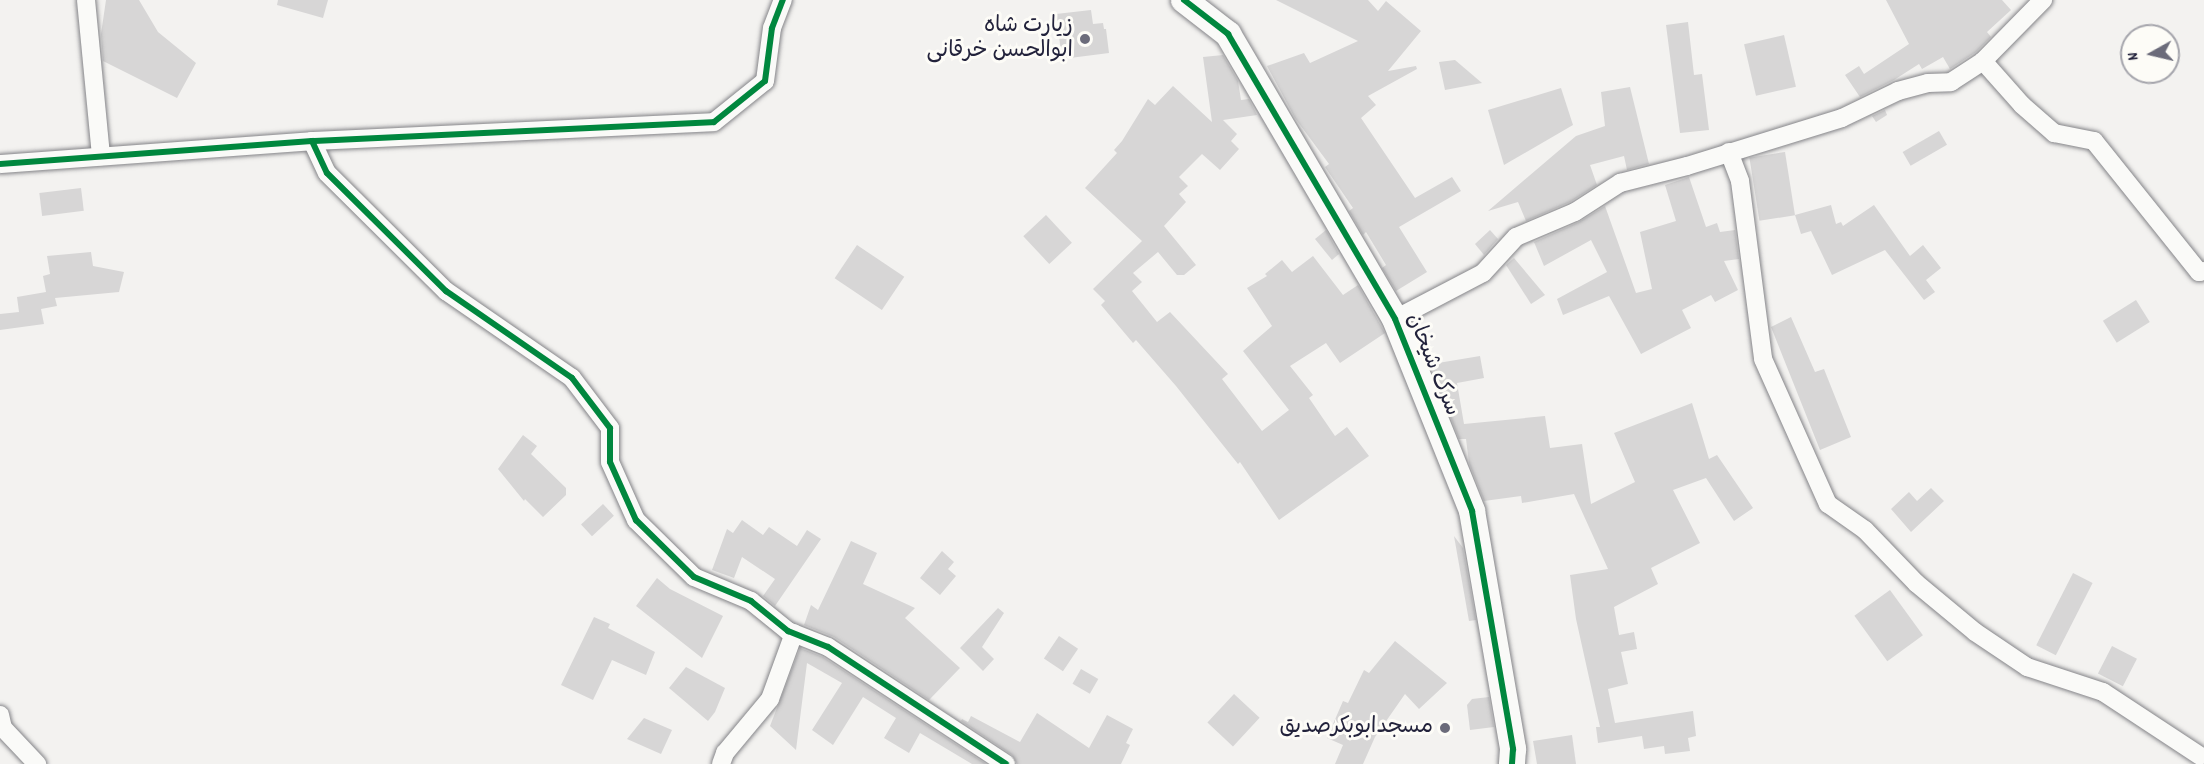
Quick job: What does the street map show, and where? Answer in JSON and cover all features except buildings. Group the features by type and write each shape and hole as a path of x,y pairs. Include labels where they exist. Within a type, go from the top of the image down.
{"street":[{"path":"86,0 101,156"},
{"path":"0,164 312,141 714,122 765,81 772,28 783,0"},
{"name":"سرک شیخان","path":"1184,0 1228,34 1395,319 1472,511 1513,749 1512,764"},
{"path":"1395,319 1483,273 1516,237 1575,212 1620,183 1842,118 1898,91 1928,83 1951,82 1983,61 2043,0"},
{"path":"1983,61 2022,105 2054,133 2094,141 2199,272 2204,271"},
{"path":"312,141 327,173 446,291 572,378 610,428 609,462 636,520 694,577 751,601 794,633 828,647 1006,764"},
{"path":"1729,152 1740,181 1763,359 1828,504 1865,530 1916,583 1975,632 2027,667 2103,692 2200,756"},
{"path":"721,764 725,753 770,699 794,633"},
{"path":"0,715 3,728 37,764"}],"cycle path":[{"path":"0,164 312,141 714,122 765,81 772,28 783,0"},
{"path":"1184,0 1228,34 1395,319 1472,511 1513,749 1512,764"},
{"path":"312,141 327,173 446,291 572,378 610,428 610,462 636,520 694,577 751,601 788,631 828,647 1006,764"}],"place":[{"name":"زیارت شاه ابوالحسن خرقانی","path":"1085,39"},
{"name":"مسجدابوبکرصدیق","path":"1445,728"}]}
